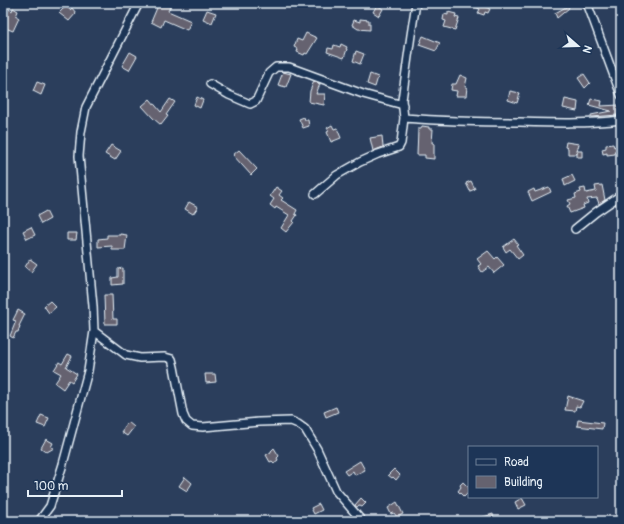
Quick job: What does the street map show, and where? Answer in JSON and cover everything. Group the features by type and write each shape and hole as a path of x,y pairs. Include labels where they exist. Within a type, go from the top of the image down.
{"street":[{"path":"39,521 50,506 63,464 88,371 94,331 79,156 81,132 86,107 138,3"},
{"path":"315,194 342,172 360,162 399,147 401,143 404,118 402,100 404,79 416,3"},
{"path":"587,3 621,94"},
{"path":"210,84 250,104 256,101 269,73 276,66 289,67 364,94 403,105"},
{"path":"404,118 549,123 621,120"},
{"path":"575,229 621,195"},
{"path":"94,331 126,355 140,358 165,357 172,359 183,414 192,426 203,427 291,421 298,424 305,429 317,449 336,491 362,521"}],"building":[{"path":"159,3 172,3 168,11 191,21 187,30 164,20 161,27 151,22"},
{"path":"477,3 490,9 488,13 485,12 484,15 478,13 480,9 475,7"},
{"path":"377,5 383,9 379,16 373,12"},
{"path":"66,6 70,10 72,8 76,13 69,21 59,13"},
{"path":"568,6 569,8 557,18 555,13"},
{"path":"13,8 18,11 16,16 19,18 13,31 3,27 3,20 9,9 12,11"},
{"path":"207,10 216,13 212,23 203,19"},
{"path":"448,12 456,14 455,17 459,18 455,30 444,27 446,21 443,20 444,14 448,15"},
{"path":"360,19 369,20 370,30 358,29 352,25 354,20 360,22"},
{"path":"306,33 317,38 307,54 305,53 304,55 297,52 298,49 294,47 297,39 302,41"},
{"path":"423,36 440,43 436,51 419,45"},
{"path":"341,44 347,47 344,58 327,52 328,48 333,49 334,45 340,47"},
{"path":"356,51 364,54 360,64 353,61"},
{"path":"130,52 137,56 129,70 122,66"},
{"path":"283,72 291,74 286,87 278,85"},
{"path":"370,74 378,77 375,87 367,84"},
{"path":"584,74 590,83 585,88 578,78"},
{"path":"460,75 467,78 465,87 467,87 466,96 456,96 457,91 451,90 452,84 456,84"},
{"path":"314,81 320,84 316,94 325,94 324,105 309,102 310,91"},
{"path":"37,82 45,85 41,95 33,91"},
{"path":"510,91 520,93 517,103 508,100"},
{"path":"197,97 203,100 200,108 194,105"},
{"path":"150,99 161,112 170,99 175,102 166,115 168,116 161,125 142,106"},
{"path":"565,99 578,102 577,111 563,108"},
{"path":"591,99 602,101 601,106 620,105 618,115 591,117 591,115 611,111 589,105"},
{"path":"304,117 305,120 308,120 309,126 303,128 299,119"},
{"path":"332,125 334,129 337,128 341,138 331,142 327,128"},
{"path":"422,126 433,129 432,143 434,143 434,159 425,158 425,155 417,155 418,129 421,129"},
{"path":"382,136 383,147 373,151 370,138"},
{"path":"566,142 579,144 577,151 582,151 582,157 577,157 577,154 568,154 568,148 565,147"},
{"path":"613,144 614,147 616,146 617,151 614,151 615,154 603,154 602,149 606,148 606,145"},
{"path":"111,145 121,151 115,160 105,154"},
{"path":"239,150 257,169 251,175 233,155"},
{"path":"572,175 575,181 565,186 563,179"},
{"path":"471,181 475,189 470,191 466,183"},
{"path":"602,185 605,200 599,204 597,198 587,199 588,203 583,205 584,208 570,213 567,206 570,204 568,200 576,198 575,194 581,192 580,189 585,188 586,193 596,191 595,186"},
{"path":"276,187 282,191 279,195 283,198 281,200 297,210 295,214 297,215 293,221 294,222 286,232 281,228 289,215 276,207 275,209 270,205 274,199 270,196"},
{"path":"549,187 551,192 532,201 528,192 534,189 535,192"},
{"path":"189,202 198,207 193,214 185,209"},
{"path":"46,211 50,219 41,224 37,216"},
{"path":"31,227 35,235 27,239 23,231"},
{"path":"67,233 77,233 76,240 67,240"},
{"path":"107,235 127,235 125,250 112,250 112,246 98,247 98,239 107,238"},
{"path":"514,239 523,255 518,259 510,249 506,252 503,247"},
{"path":"488,251 495,259 497,257 504,265 494,273 489,267 482,272 478,266 481,264 477,259"},
{"path":"30,259 37,264 31,272 25,267"},
{"path":"123,268 123,284 112,285 112,278 118,277 118,269"},
{"path":"104,295 112,295 113,319 117,319 117,324 105,324"},
{"path":"50,301 56,307 49,313 44,306"},
{"path":"18,310 25,314 19,326 18,332 16,332 13,338 10,336 16,321 13,320"},
{"path":"68,354 72,356 66,367 77,374 72,382 69,380 63,389 55,383 61,374 54,370 59,362 62,364"},
{"path":"205,374 215,374 216,382 206,383"},
{"path":"568,396 583,401 580,407 576,406 575,411 565,410"},
{"path":"336,407 338,412 326,417 324,412"},
{"path":"41,415 49,418 45,427 37,424"},
{"path":"578,420 603,423 602,429 577,426"},
{"path":"128,422 134,427 127,436 121,432"},
{"path":"46,439 53,443 51,447 54,448 47,452 41,448"},
{"path":"274,448 279,456 277,458 278,460 274,463 272,461 270,462 266,455"},
{"path":"360,461 365,470 355,475 353,471 347,475 344,471"},
{"path":"394,469 400,475 396,480 388,475"},
{"path":"185,477 192,483 187,491 179,486"},
{"path":"463,482 468,487 468,493 464,497 458,491 461,487 460,485"},
{"path":"361,498 366,503 362,507 356,507 355,505"},
{"path":"522,498 526,505 518,509 515,502"},
{"path":"397,502 403,514 397,517 394,513 391,514 388,508"},
{"path":"319,504 322,510 314,514 311,508"},
{"path":"493,514 494,521 474,520"}]}
